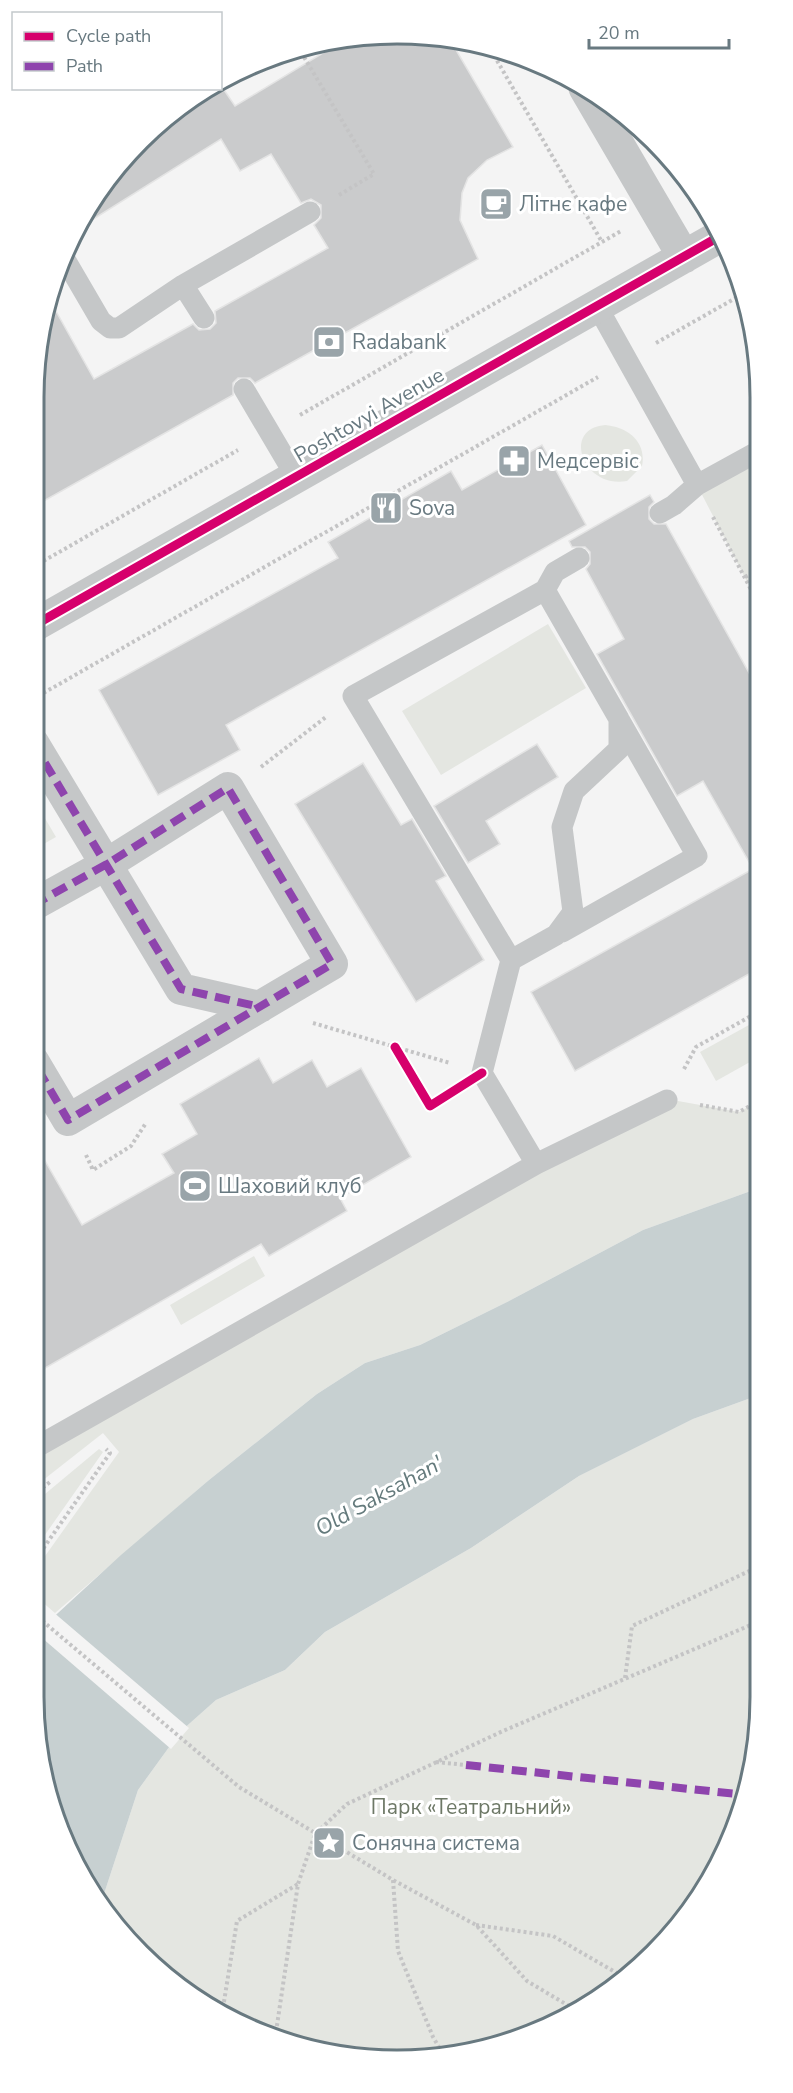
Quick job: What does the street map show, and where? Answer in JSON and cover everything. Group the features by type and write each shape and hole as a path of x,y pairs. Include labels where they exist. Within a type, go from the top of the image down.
{"street":[{"path":"594,104 684,257"},
{"name":"Poshtovyi Avenue","path":"44,620 713,240"},
{"path":"44,761 182,989 260,1007"},
{"path":"44,899 107,864 228,788 332,964 68,1120 44,1080"}],"lane":[{"path":"68,265 101,321 110,328 119,328 183,285 310,212"},
{"path":"183,285 204,318"},
{"path":"597,306 697,485"},
{"path":"244,389 296,477"},
{"path":"660,513 674,505 697,485 750,456"},
{"path":"536,1164 482,1073 511,960 353,696 545,590 555,572 579,558"},
{"path":"511,960 697,856 545,590"},
{"path":"556,935 573,912 562,827 574,790 618,749 619,719"},
{"path":"44,1443 536,1164 667,1100"}],"path":[{"path":"304,56 374,174 310,212"},
{"path":"496,58 602,242"},
{"path":"44,561 656,210"},
{"path":"44,693 735,298"},
{"path":"697,485 750,586"},
{"path":"745,577 750,574"},
{"path":"228,788 257,771 353,696"},
{"path":"260,1007 446,1062"},
{"path":"696,1047 750,1017"},
{"path":"394,1047 400,1057"},
{"path":"739,1112 750,1106"},
{"path":"44,1547 110,1454 100,1442"},
{"path":"44,1486 58,1475"},
{"path":"625,1678 632,1626 749,1570"},
{"path":"44,1622 239,1787 393,1880 476,1925 527,1982 567,2005"},
{"path":"276,2029 298,1884 315,1834 347,1804 435,1762 750,1625"},
{"path":"435,1762 466,1765"},
{"path":"393,1880 398,1951 439,2047"},
{"path":"224,2004 237,1921 298,1884"},
{"path":"476,1925 553,1936 616,1973"}],"green space":[{"path":"605,425 621,429 634,437 642,450 642,466 627,481 612,481 599,476 589,468 583,458 581,447 584,437 592,429"},
{"path":"750,456 750,587 697,485"},
{"path":"548,624 586,688 441,775 402,711"},
{"path":"44,817 56,837 44,844"},
{"path":"750,1024 750,1062 716,1081 700,1052"},
{"path":"678,1101 739,1112 750,1106 750,1191 643,1230 420,1345 365,1363 317,1394 209,1480 55,1613 44,1604 44,1558 119,1452 103,1433 44,1479 44,1450 539,1173"},
{"path":"254,1256 265,1276 181,1325 170,1305"},
{"name":"Парк «Театральний»","path":"750,1398 749,1720 743,1765 737,1788 723,1832 713,1853 677,1911 629,1962 593,1990 573,2002 532,2023 510,2031 465,2043 443,2046 420,2049 373,2049 328,2043 305,2037 261,2023 240,2013 182,1977 131,1929 104,1894 138,1790 180,1732 216,1700 285,1670 325,1632 471,1548 579,1476 693,1419"},
{"path":"99,1449 103,1452 44,1536 44,1495"}],"water":[{"name":"Old Saksahan'","path":"750,1191 750,1398 693,1419 579,1476 471,1548 325,1632 285,1670 216,1700 180,1732 138,1790 104,1894 70,1832 50,1765 44,1720 44,1626 121,1555 209,1480 317,1394 365,1363 420,1345 643,1230"}],"pier":[{"path":"52,1611 189,1728 171,1749 44,1640 44,1620"}],"building":[{"path":"373,44 420,44 455,49 513,147 487,160 468,178 462,193 460,220 478,259 255,383 250,378 238,378 233,383 233,395 44,501 44,373 55,309 94,379 193,324 199,330 210,329 216,323 215,311 328,248 314,225 321,218 321,205 311,199 301,203 271,154 240,171 221,139 90,221 103,200 131,164 182,116 223,89 235,106 328,50"},
{"path":"542,445 586,525 226,725 240,750 158,795 99,690 338,558 328,542 451,471 462,490"},
{"path":"650,495 654,502 649,507 649,519 654,524 666,524 750,675 750,864 703,781 677,796 597,654 624,639 586,569 590,564 590,552 585,547 572,547 569,541"},
{"path":"537,744 558,777 486,821 500,844 468,863 434,806"},
{"path":"363,763 401,825 412,819 446,876 436,881 484,960 416,1002 295,804"},
{"path":"750,871 750,973 575,1071 531,992"},
{"path":"259,1058 273,1083 312,1060 327,1087 361,1068 411,1157 340,1198 347,1211 269,1256 261,1244 44,1369 44,1159 82,1225 174,1173 162,1154 197,1134 180,1104"}],"marked path":[{"path":"44,761 181,989 260,1007"},
{"path":"44,899 107,864 228,788 332,964 68,1120 44,1080"},
{"path":"466,1765 735,1794"}],"cycle path":[{"path":"44,620 713,240"},
{"path":"395,1047 430,1106 482,1073"}],"place":[{"name":"Літнє кафе","path":"496,204"},
{"name":"Radabank","path":"329,342"},
{"name":"Медсервіс","path":"514,461"},
{"name":"Sova","path":"386,508"},
{"name":"Шаховий клуб","path":"195,1186"},
{"name":"Сонячна система","path":"329,1843"}]}
